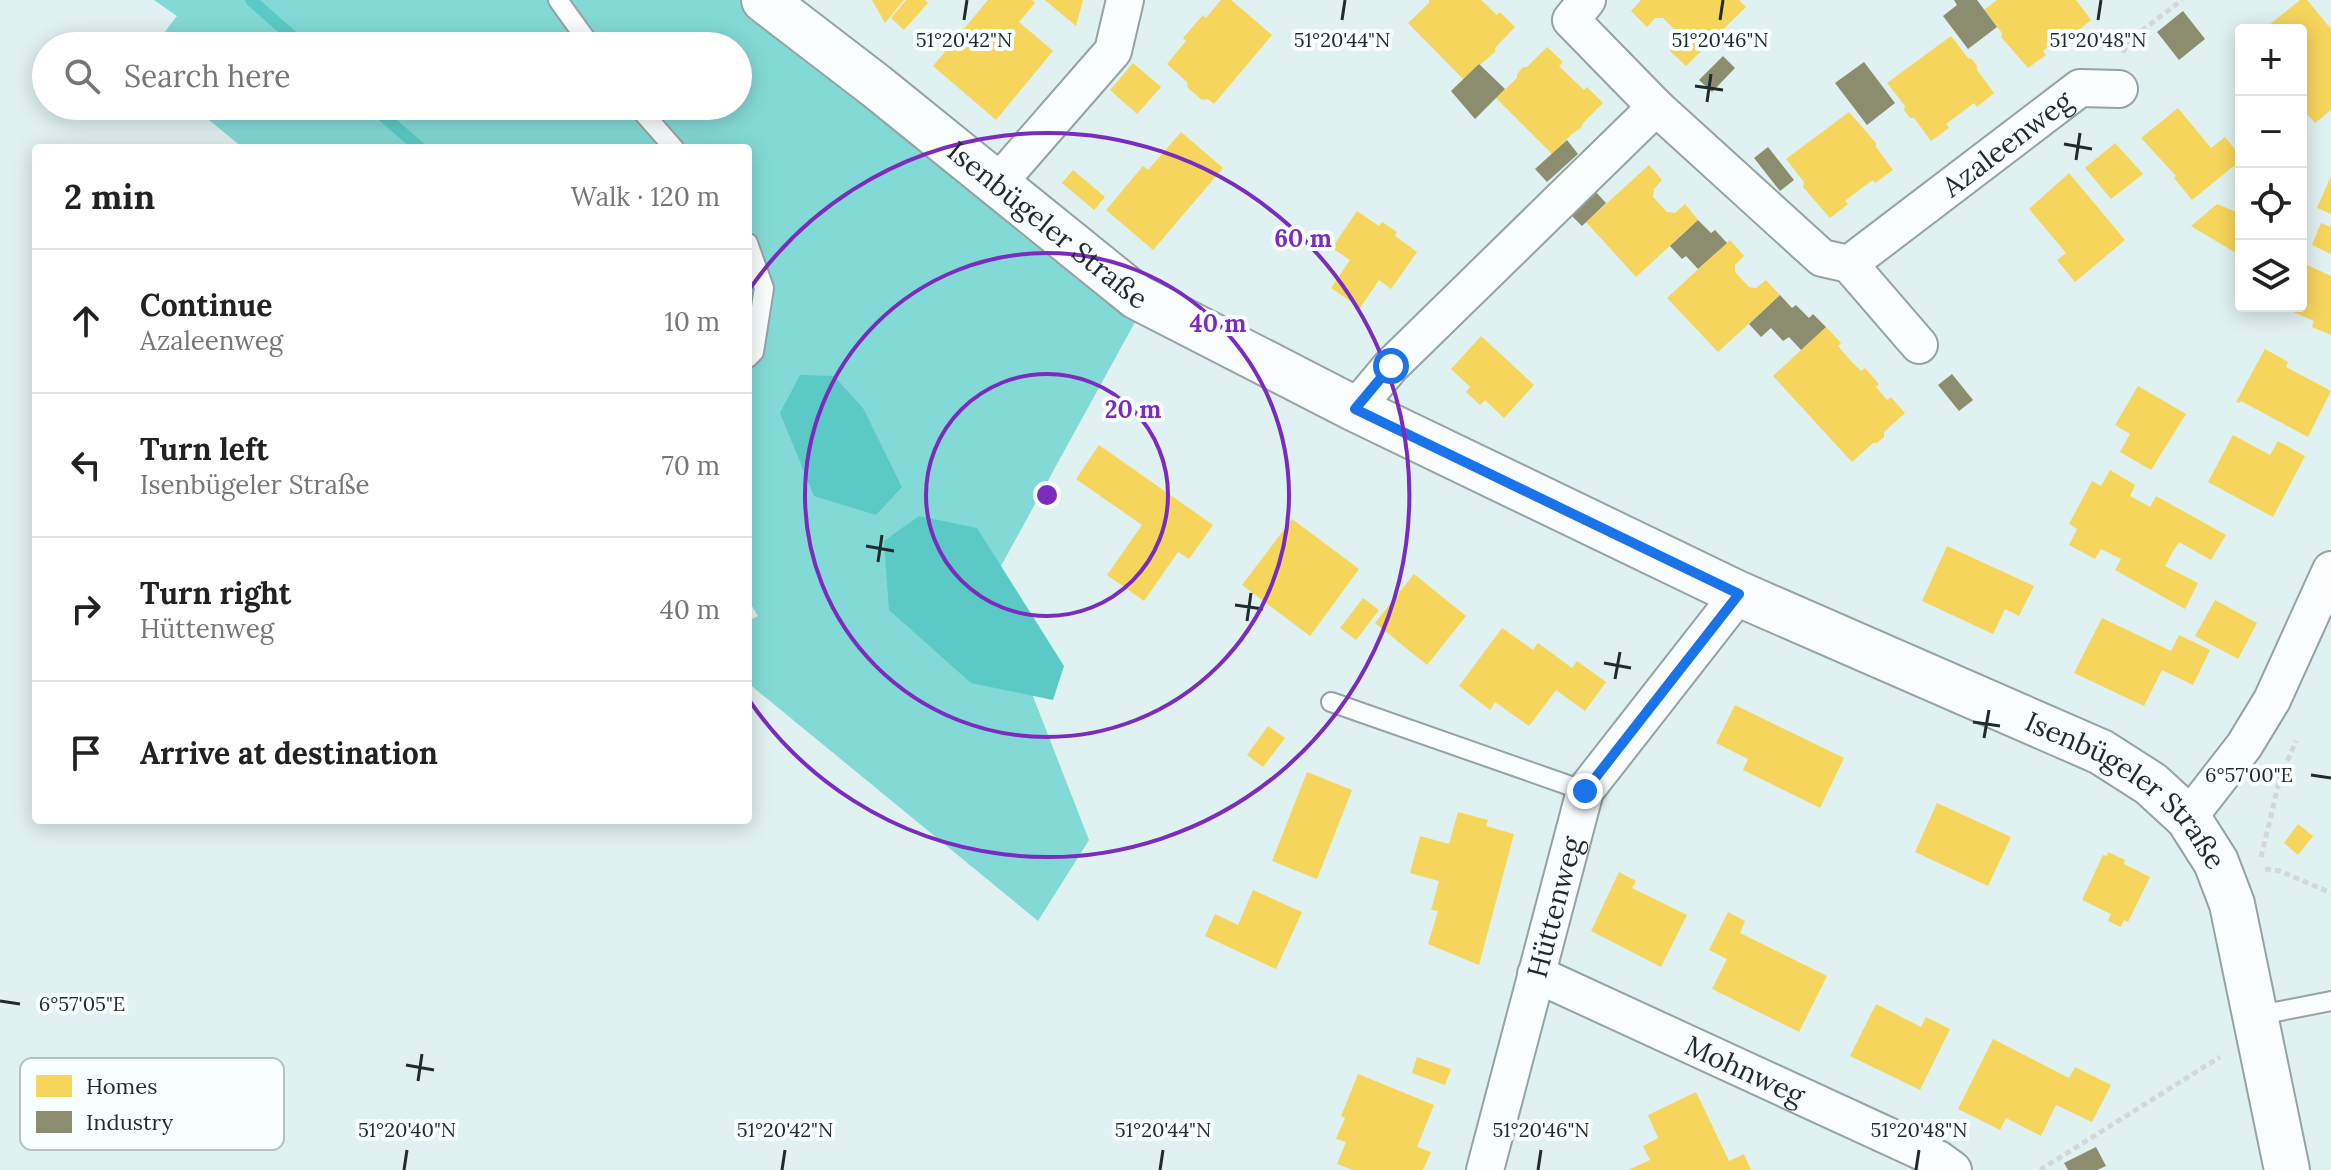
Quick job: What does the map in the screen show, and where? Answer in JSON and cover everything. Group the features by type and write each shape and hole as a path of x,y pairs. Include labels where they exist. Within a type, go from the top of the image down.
{"street":[{"name":"Isenbügeler Straße","path":"764,0 876,86 1137,297 1355,409 1739,594 2101,752 2151,784 2188,818 2216,862 2232,904 2287,1170"},
{"path":"997,184 1113,51 1125,0"},
{"path":"1568,7 1656,107 1822,258 1849,264 1919,345"},
{"name":"Azaleenweg","path":"1849,264 2080,88 2119,89"},
{"path":"1355,409 1391,366 1656,107"},
{"path":"2188,818 2244,746 2272,700 2331,570"},
{"name":"Hüttenweg","path":"1485,1170 1585,791 1739,594"},
{"name":"Mohnweg","path":"1536,974 1938,1159 1953,1170"}],"lane":[{"path":"558,0 581,32"},
{"path":"649,120 670,144"},
{"path":"752,254 764,288 752,354"},
{"path":"1331,702 1585,791"},
{"path":"2256,1024 2331,1001"}],"path":[{"path":"2119,89 2117,65 2128,41 2182,0"},
{"path":"2297,738 2280,778 2258,868 2280,871 2331,893"},
{"path":"2040,1170 2256,1024"}],"shaded area":[{"path":"154,0 751,0 1145,304 990,586 1089,840 1038,921 752,686 752,619 758,616 752,606 752,144 238,144 209,120 752,120 752,32 165,32 177,16"},
{"path":"800,375 834,376 863,408 902,487 876,515 814,496 780,413"},
{"path":"919,516 977,528 1064,666 1053,700 971,683 889,610 884,541"}],"building: Homes":[{"path":"872,0 904,0 885,23"},
{"path":"906,0 925,0 928,3 904,30 891,18"},
{"path":"988,0 1032,0 1035,3 1019,22 1053,51 996,120 933,66"},
{"path":"1045,0 1083,0 1076,26"},
{"path":"1221,0 1231,0 1272,35 1214,104 1208,99 1202,100 1167,64 1186,41 1183,38"},
{"path":"1429,0 1481,0 1497,15 1500,12 1515,27 1495,48 1495,52 1463,79 1408,23"},
{"path":"1641,0 1739,0 1746,7 1686,66 1670,51 1679,42 1678,33 1663,18 1655,18 1647,27 1631,11"},
{"path":"1997,0 2076,0 2091,20 2074,34 2071,30 2057,40 2043,51 2046,55 2028,68 2001,37 2002,33 1984,10"},
{"path":"2300,0 2307,0 2331,29 2331,110 2315,123 2307,114 2307,24 2270,24"},
{"path":"1951,36 1972,59 1994,93 1977,107 1974,103 1946,124 1949,128 1931,141 1914,118 1910,118 1904,110 1905,106 1887,83"},
{"path":"1547,47 1563,62 1559,66 1603,103 1552,154 1496,98 1517,78 1523,67 1527,67"},
{"path":"1133,63 1161,87 1137,114 1110,90"},
{"path":"2178,108 2211,148 2225,137 2235,150 2235,165 2192,200 2174,178 2176,176 2141,138"},
{"path":"1849,112 1876,143 1893,170 1859,190 1845,201 1848,204 1830,218 1803,187 1804,182 1786,159"},
{"path":"1181,132 1223,168 1153,250 1106,210 1143,166 1148,170"},
{"path":"2115,143 2143,174 2111,199 2085,168"},
{"path":"1649,165 1662,180 1654,189 1653,197 1667,212 1675,213 1685,204 1698,220 1636,277 1586,222"},
{"path":"1073,170 1105,197 1094,210 1062,183"},
{"path":"2069,173 2125,240 2075,282 2057,260 2066,253 2029,209"},
{"path":"2331,176 2331,214 2317,208"},
{"path":"2217,204 2235,212 2235,252 2191,226"},
{"path":"1357,211 1379,226 1382,222 1397,232 1395,236 1417,252 1391,289 1379,280 1360,308 1331,288 1350,260 1332,248"},
{"path":"2321,223 2331,227 2331,254 2312,245"},
{"path":"1730,240 1744,256 1735,265 1735,272 1749,287 1756,288 1766,280 1780,295 1718,352 1667,298"},
{"path":"2307,265 2331,276 2331,335 2312,327 2314,321 2293,312 2307,312"},
{"path":"1826,327 1841,343 1838,346 1849,359 1861,371 1865,368 1879,384 1876,387 1887,400 1891,397 1905,413 1884,432 1884,437 1852,462 1773,376"},
{"path":"1481,336 1534,385 1504,418 1485,400 1480,405 1466,392 1470,387 1451,369"},
{"path":"2265,349 2288,362 2286,367 2331,391 2308,437 2241,401 2236,402"},
{"path":"2138,386 2186,414 2151,470 2120,452 2130,434 2115,425"},
{"path":"2233,435 2270,455 2278,441 2305,456 2273,517 2208,482"},
{"path":"1099,445 1213,525 1189,559 1178,552 1144,601 1107,575 1142,525 1076,479"},
{"path":"2110,470 2135,485 2130,496 2150,507 2156,496 2226,535 2211,560 2179,542 2172,553 2165,566 2198,583 2185,609 2115,570 2121,559 2101,549 2095,559 2069,545 2077,529 2069,524 2092,481 2101,486"},
{"path":"1292,519 1359,569 1310,636 1242,585"},
{"path":"1947,546 2034,586 2019,616 2005,609 1993,634 1922,601"},
{"path":"1414,574 1466,616 1427,665 1375,623"},
{"path":"1363,598 1379,610 1356,640 1340,628"},
{"path":"2215,600 2257,623 2238,659 2195,636"},
{"path":"2102,618 2171,651 2179,635 2210,650 2193,685 2162,670 2144,706 2074,673"},
{"path":"1502,628 1533,650 1538,643 1572,668 1577,661 1606,682 1585,711 1556,690 1529,726 1495,702 1490,710 1459,686"},
{"path":"1735,705 1844,758 1820,808 1743,770 1748,759 1716,743"},
{"path":"1268,726 1285,738 1263,767 1247,755"},
{"path":"1307,772 1352,790 1317,879 1272,861"},
{"path":"1937,803 2011,837 1988,886 1915,852"},
{"path":"1458,812 1488,820 1486,826 1514,834 1479,965 1428,944 1438,911 1431,910 1439,881 1410,873 1420,836 1449,844"},
{"path":"2298,824 2313,836 2298,855 2284,843"},
{"path":"2108,852 2150,877 2128,922 2124,920 2121,927 2108,921 2111,914 2082,900 2103,855 2107,856"},
{"path":"1619,872 1636,881 1632,888 1687,915 1661,967 1591,931"},
{"path":"1253,890 1302,912 1276,969 1205,936 1215,914 1238,925"},
{"path":"1728,912 1745,921 1740,933 1827,976 1799,1032 1712,989 1727,959 1709,950"},
{"path":"1876,1004 1921,1027 1926,1017 1950,1029 1920,1090 1850,1056"},
{"path":"1993,1039 2069,1078 2075,1067 2111,1085 2092,1122 2056,1105 2041,1136 2006,1118 2000,1130 1958,1109"},
{"path":"1417,1057 1451,1069 1445,1085 1412,1073"},
{"path":"1358,1074 1434,1105 1417,1147 1431,1152 1423,1170 1353,1170 1337,1164 1346,1142 1336,1139 1345,1118 1341,1116"},
{"path":"1696,1092 1729,1161 1744,1154 1751,1170 1628,1170 1650,1160 1643,1146 1658,1138 1648,1115"}],"building: Industry":[{"path":"1954,0 1977,0 1997,27 1968,49 1943,16 1957,5"},
{"path":"2183,11 2205,39 2179,60 2157,32"},
{"path":"1723,56 1735,68 1712,92 1699,80"},
{"path":"1864,62 1895,103 1867,125 1835,83"},
{"path":"1479,64 1505,89 1475,119 1451,91"},
{"path":"1567,140 1578,154 1547,182 1535,169"},
{"path":"1768,147 1794,180 1780,191 1754,158"},
{"path":"1594,190 1606,203 1582,226 1569,213"},
{"path":"1698,220 1711,233 1715,230 1727,243 1698,269 1686,256 1682,259 1670,246"},
{"path":"1780,295 1792,308 1796,305 1809,318 1813,314 1826,327 1801,350 1789,337 1783,341 1771,328 1761,337 1749,324"},
{"path":"1952,374 1973,400 1959,411 1938,385"},
{"path":"2096,1147 2106,1166 2097,1170 2068,1170 2064,1163"}],"waterway":[{"path":"251,0 287,32"},
{"path":"388,120 415,144"}],"route":[{"path":"1391,366 1355,409 1739,594 1585,791"}]}
